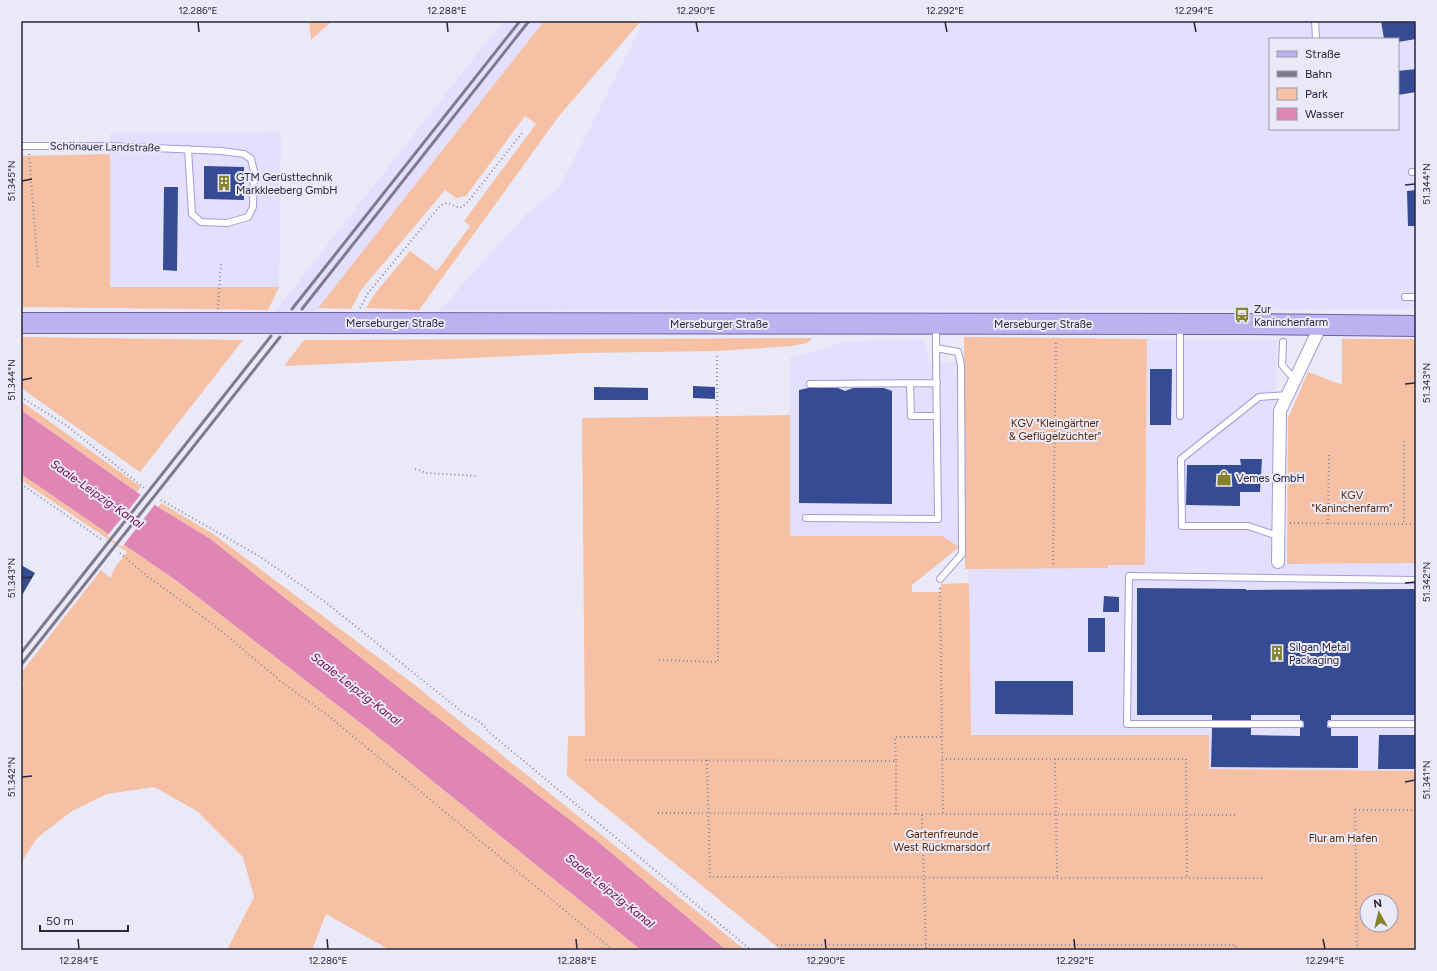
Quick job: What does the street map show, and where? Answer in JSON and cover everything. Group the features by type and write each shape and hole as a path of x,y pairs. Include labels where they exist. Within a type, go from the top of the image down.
{"main road":[{"name":"Merseburger Straße","path":"21,323 1180,324 1416,326"}],"street":[{"path":"1278,562 1280,411 1322,325"}],"lane":[{"path":"1315,21 1316,38"},
{"name":"Schönauer Landstraße","path":"21,146 112,146 188,149 244,154 251,159 254,171 254,206 248,217 227,223 202,222 192,214 188,149"},
{"path":"1405,297 1416,297"},
{"path":"806,518 938,519 936,324"},
{"path":"1180,324 1180,416"},
{"path":"1283,342 1282,365 1295,380"},
{"path":"936,348 958,352 961,364 962,554 940,579"},
{"path":"810,384 937,384"},
{"path":"910,384 911,416 937,416"},
{"path":"1278,536 1248,526 1182,526 1181,459 1258,397 1288,395"},
{"path":"1300,724 1127,724 1129,576 1416,580"},
{"path":"1331,724 1416,724"}],"path":[{"path":"358,323 360,308 368,294 440,206 447,203 460,208 467,203 522,133"},
{"path":"28,145 38,269"},
{"path":"217,312 221,262"},
{"path":"1053,564 1056,324"},
{"path":"659,660 718,662 718,354"},
{"path":"21,396 66,425 144,488"},
{"path":"1404,440 1404,524"},
{"path":"1328,524 1329,452"},
{"path":"416,469 427,473 477,476"},
{"path":"21,484 101,539"},
{"path":"161,500 259,556 324,602 466,715 476,719 485,726 490,733 751,950"},
{"path":"1279,523 1416,524"},
{"path":"120,553 148,577 219,629 283,683 326,714 613,950"},
{"path":"940,579 943,815"},
{"path":"896,814 895,737 942,737"},
{"path":"942,759 1186,759 1187,878"},
{"path":"1055,759 1057,878"},
{"path":"585,760 896,762"},
{"path":"707,760 710,877 1266,878"},
{"path":"1357,950 1354,810 1416,810"},
{"path":"658,813 1236,815"},
{"path":"922,815 926,950"},
{"path":"777,945 1236,945 1236,950"}],"shaded area":[{"path":"503,21 544,21 298,333 273,314"},
{"path":"644,21 1416,21 1416,309 439,311 525,215 559,188"},
{"path":"281,132 279,287 110,287 110,133"},
{"path":"922,339 927,348 928,362 957,362 959,547 942,536 790,536 790,357 818,351 839,343 876,340"},
{"path":"1147,339 1277,340 1273,564 1416,563 1416,771 1209,769 1209,735 971,735 968,569 1107,568 1108,565 1145,565"}],"green space":[{"path":"309,21 332,21 311,40"},
{"path":"544,21 641,21 559,116 419,310 366,308 374,295 410,251 437,271 470,226 464,221 536,124 525,116 466,196 456,198 445,190 361,290 351,309 318,308"},
{"path":"110,154 110,287 279,287 268,310 21,307 21,156"},
{"path":"21,337 243,340 140,472 21,388"},
{"name":"KGV \"Kleingärtner & Geflügelzüchter\"","path":"964,337 1147,339 1145,565 1108,565 1108,568 965,569"},
{"path":"812,338 807,343 792,346 718,351 582,353 284,366 304,340"},
{"name":"KGV \"Kaninchenfarm\"","path":"1342,339 1416,339 1416,563 1287,564 1288,418 1308,372 1342,385"},
{"path":"21,401 141,487 137,492 21,410"},
{"name":"Gartenfreunde West Rückmarsdorf","path":"790,415 790,536 942,536 959,547 912,585 912,592 940,592 941,584 969,583 971,735 1209,735 1209,769 1416,771 1416,950 781,950 567,776 568,736 585,736 582,418"},
{"path":"21,474 177,581 371,731 641,950 390,950 326,914 312,950 227,950 254,897 243,857 197,811 154,787 107,794 72,811 37,838 21,863 21,688 24,684 21,682 21,673 101,570 111,578 114,569 127,552 21,480"},
{"path":"161,503 212,533 411,682 745,950 726,950 597,841 209,538 158,507"}],"water":[{"name":"Saale-Leipzig-Kanal","path":"21,410 158,507 209,538 597,841 726,950 641,950 371,731 177,581 21,474"}],"pier":[{"path":"142,493 156,503 122,547 107,536"}],"building":[{"path":"1381,21 1416,21 1416,39 1399,42 1399,38 1384,38"},
{"path":"1416,69 1416,92 1399,95 1399,71"},
{"name":"GTM Gerüsttechnik Markkleeberg GmbH","path":"204,166 244,167 244,200 204,199"},
{"path":"164,187 178,187 177,271 163,270"},
{"path":"1416,190 1416,226 1408,226 1407,191"},
{"path":"1150,369 1172,369 1171,425 1150,425"},
{"path":"693,386 715,387 715,399 693,398"},
{"path":"594,387 648,388 648,400 594,400"},
{"path":"808,388 838,388 845,391 853,388 884,388 892,391 892,504 799,503 799,390"},
{"name":"Vemes GmbH","path":"1240,459 1262,459 1260,492 1240,492 1240,506 1186,505 1187,465 1241,465"},
{"path":"21,565 35,573 21,597"},
{"name":"Silgan Metal Packaging","path":"1137,588 1246,590 1416,589 1416,715 1331,715 1331,720 1328,720 1327,727 1331,728 1331,736 1358,736 1358,768 1211,767 1212,728 1251,728 1251,735 1300,736 1300,728 1304,727 1304,722 1300,720 1300,715 1251,715 1251,720 1212,720 1212,715 1137,715"},
{"path":"1104,596 1119,597 1119,612 1103,612"},
{"path":"1088,618 1105,618 1105,652 1088,652"},
{"path":"995,681 1073,681 1073,715 995,714"},
{"path":"1379,735 1416,735 1416,769 1378,769"}],"railway":[{"path":"292,309 520,21"},
{"path":"302,309 529,21"},
{"path":"21,653 271,336"},
{"path":"21,665 280,337"}],"place":[{"name":"GTM Gerüsttechnik Markkleeberg GmbH","path":"224,183"},
{"name":"Zur Kaninchenfarm","path":"1242,315"},
{"name":"Vemes GmbH","path":"1224,478"},
{"name":"Silgan Metal Packaging","path":"1277,653"}],"park label":[{"name":"Flur am Hafen","path":"1343,838"}]}
